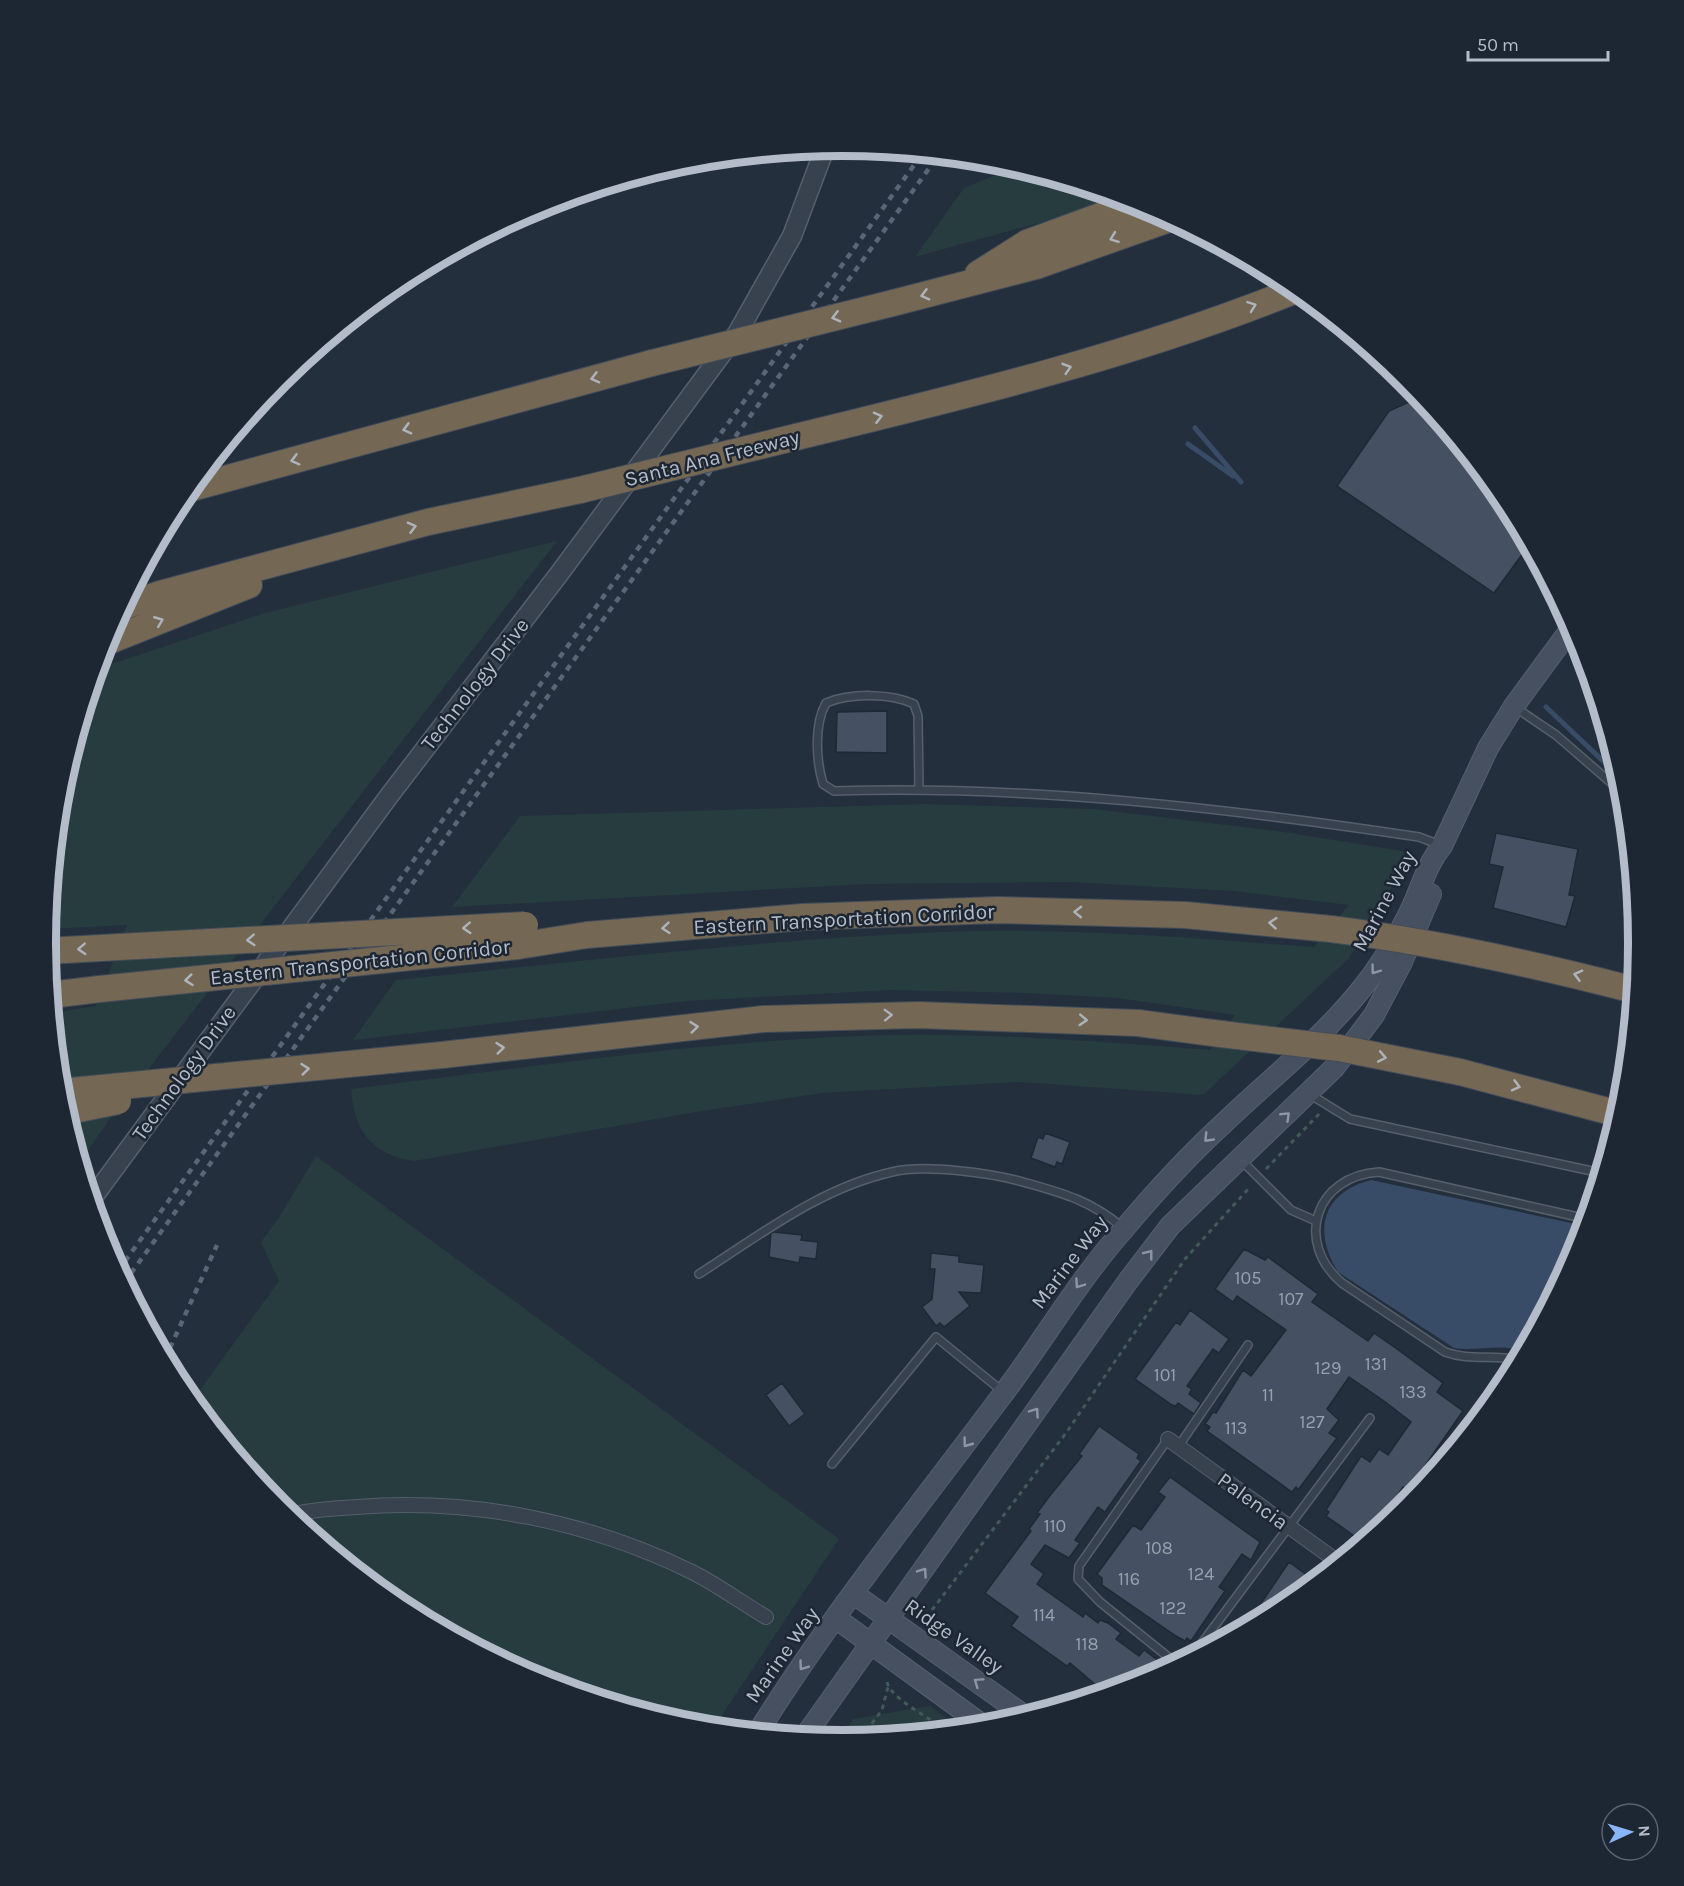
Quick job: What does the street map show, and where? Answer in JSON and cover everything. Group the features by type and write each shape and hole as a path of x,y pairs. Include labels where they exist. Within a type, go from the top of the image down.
{"highway":[{"path":"957,287 1028,243 1122,208"},
{"path":"203,485 652,363 1036,266 1158,223"},
{"name":"Santa Ana Freeway","path":"133,603 428,522 579,490 1035,378 1162,338 1286,294"},
{"path":"118,637 355,542"},
{"name":"Eastern Transportation Corridor","path":"57,994 522,935 587,935 803,917 997,910 1185,915 1391,936 1506,958 1627,988"},
{"path":"56,950 522,935"},
{"path":"70,1091 442,1055 765,1019 906,1015 1138,1023 1339,1048 1460,1072 1610,1112"},
{"path":"74,1110 247,1075"}],"main road":[{"name":"Marine Way","path":"763,1725 854,1594 1004,1393 1083,1277 1124,1228 1224,1122 1318,1037 1359,992 1386,955 1411,910 1431,859 1443,846 1488,748 1514,706 1566,635"},
{"name":"Marine Way","path":"810,1729 1128,1281 1170,1226 1334,1068 1374,1015 1393,980 1443,865 1443,846"},
{"name":"Ridge Valley","path":"854,1594 1016,1709"},
{"path":"837,1619 973,1718"}],"street":[{"name":"Technology Drive","path":"96,1193 389,796 559,574 738,332 792,236 822,157"},
{"name":"Palencia","path":"1173,1443 1332,1558"},
{"path":"300,1512 398,1503 467,1507 539,1518 613,1539 693,1572 766,1617"}],"lane":[{"path":"919,789 918,716 914,704 898,697 838,698 826,703 819,716 819,772 823,784 834,791 919,789 1095,798 1267,814 1419,837 1443,846"},
{"path":"1514,706 1556,735 1612,783"},
{"path":"1308,1094 1350,1119 1594,1172"},
{"path":"1240,1159 1291,1210 1316,1221"},
{"path":"699,1275 809,1203 893,1171 935,1170 1003,1176 1055,1191 1099,1208 1124,1228"},
{"path":"1510,1358 1500,1355 1462,1358 1444,1352 1342,1283 1329,1272 1319,1255 1315,1238 1316,1221 1321,1205 1347,1181 1365,1173 1379,1172 1579,1217"},
{"path":"832,1464 936,1337 1004,1393"},
{"path":"1169,1658 1100,1602 1078,1579 1079,1566 1248,1345"},
{"path":"1203,1641 1288,1526 1332,1472 1370,1418"}],"path":[{"path":"932,1610 1066,1433 1185,1259 1327,1105"},
{"path":"868,1729 882,1710 888,1687 887,1682"},
{"path":"888,1687 903,1702 937,1724"}],"green space":[{"path":"1000,173 1046,183 1103,201 1071,214 915,257 964,188"},
{"path":"557,541 109,1120 85,1155 71,1096 59,1012 96,1006 127,925 56,928 62,840 82,739 97,690 106,666 265,613"},
{"path":"925,804 1094,809 1277,831 1409,852 1385,901 1349,958 1203,1095 1020,1082 822,1093 702,1111 414,1161 386,1153 368,1138 361,1128 356,1117 351,1089 730,1044 856,1036 989,1036 1210,1050 1235,1015 1118,998 889,990 687,1001 353,1040 396,980 735,946 939,932 1080,932 1314,947 1349,905 1234,891 1070,882 866,884 452,907 520,816"},
{"path":"316,1156 839,1539 719,1719 638,1703 589,1688 541,1670 449,1624 405,1597 363,1567 323,1534 251,1462 198,1393 279,1281 261,1242 280,1216"},
{"path":"930,1706 952,1722 846,1730 853,1719"}],"water":[{"path":"1371,1180 1576,1224 1547,1291 1515,1349 1454,1348 1338,1272 1326,1243 1324,1229 1326,1216 1332,1204 1341,1194"}],"building":[{"path":"1411,401 1466,464 1496,506 1523,550 1524,552 1494,593 1337,486 1389,411"},
{"path":"887,711 887,753 836,752 837,712"},
{"path":"1496,833 1578,849 1569,895 1575,896 1566,927 1493,908 1503,867 1489,864"},
{"path":"1045,1133 1070,1142 1062,1164 1057,1162 1055,1167 1031,1158 1038,1137 1043,1139"},
{"path":"771,1233 802,1235 801,1240 818,1242 816,1259 800,1257 799,1263 769,1257"},
{"path":"1244,1249 1265,1260 1268,1257 1318,1294 1312,1302 1368,1341 1374,1333 1443,1383 1437,1392 1463,1411 1422,1470 1406,1489 1403,1487 1390,1506 1357,1538 1326,1516 1329,1512 1326,1510 1361,1456 1370,1462 1379,1449 1388,1455 1411,1422 1349,1377 1327,1409 1339,1420 1329,1433 1337,1438 1298,1490 1296,1487 1292,1492 1207,1431 1210,1427 1205,1424 1213,1412 1216,1413 1243,1370 1251,1376 1286,1330 1237,1296 1233,1302 1215,1289"},
{"path":"931,1253 959,1256 959,1262 984,1265 981,1293 959,1292 970,1306 944,1327 940,1323 936,1326 922,1307 932,1299 935,1269 930,1269"},
{"path":"1190,1310 1229,1339 1219,1353 1213,1349 1187,1386 1192,1389 1189,1394 1201,1403 1194,1414 1178,1403 1176,1406 1172,1405 1135,1379 1176,1322 1180,1325"},
{"path":"782,1383 805,1414 789,1426 766,1395"},
{"path":"1099,1426 1139,1454 1137,1458 1141,1461 1105,1512 1098,1507 1075,1540 1080,1543 1069,1558 1045,1545 1031,1564 1044,1574 1037,1584 1083,1617 1085,1613 1098,1623 1100,1620 1108,1623 1121,1633 1116,1639 1139,1656 1144,1650 1160,1662 1098,1687 1070,1663 1067,1666 1011,1626 1018,1617 985,1593 1031,1531 1029,1529 1040,1514 1037,1513 1082,1456 1079,1454"},
{"path":"1170,1477 1260,1542 1251,1560 1242,1554 1219,1587 1225,1591 1191,1641 1187,1638 1185,1641 1176,1636 1102,1585 1102,1578 1097,1574 1133,1525 1141,1530 1165,1497 1158,1492"},
{"path":"1289,1562 1308,1576 1279,1597 1256,1611"}],"waterway":[{"path":"1195,428 1241,482"},
{"path":"1188,444 1233,476"},
{"path":"1546,707 1608,765"}],"railway":[{"path":"124,1263 917,160"},
{"path":"130,1275 934,162"},
{"path":"169,1350 217,1245"}]}
